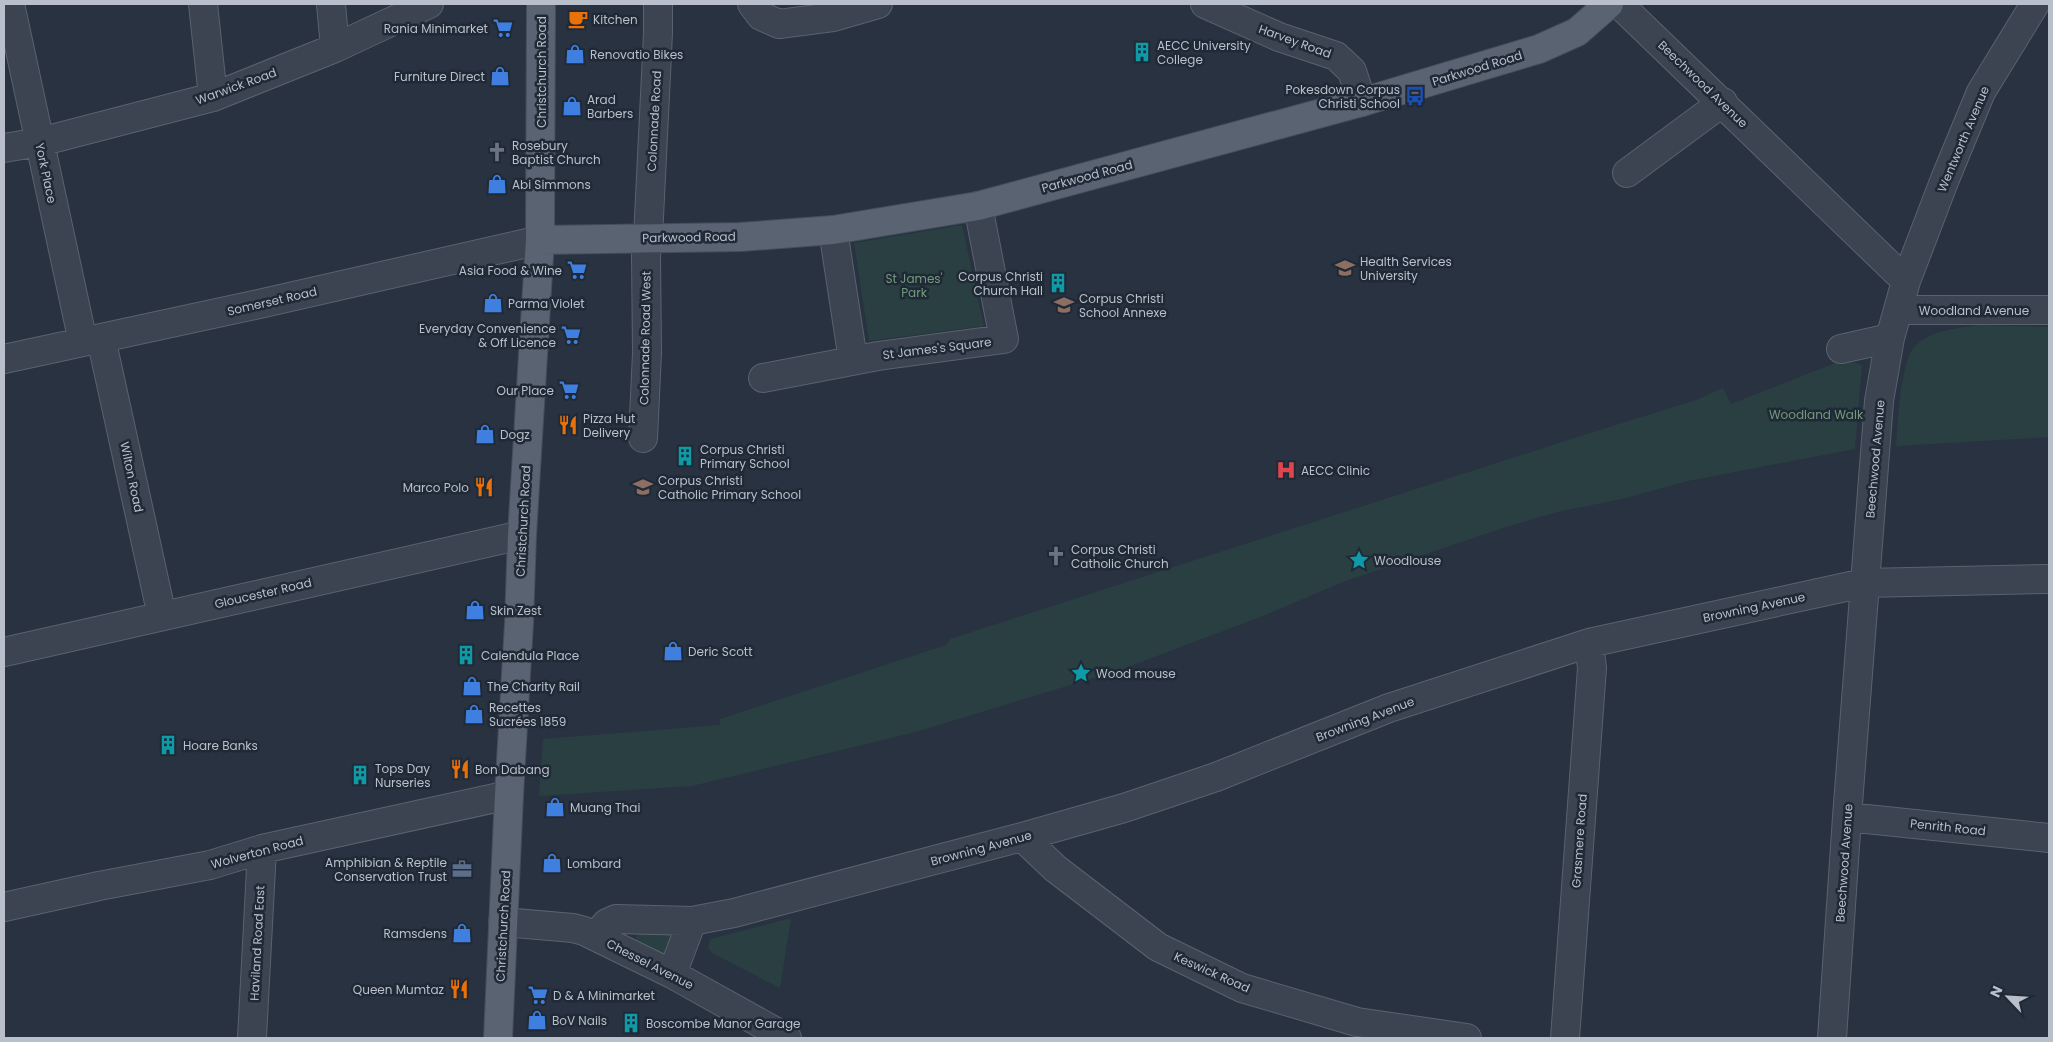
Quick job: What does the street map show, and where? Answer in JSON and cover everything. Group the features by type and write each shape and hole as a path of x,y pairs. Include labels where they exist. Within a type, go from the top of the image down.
{"main road":[{"name":"Christchurch Road","path":"498,1038 509,795 520,623 522,534 540,240 541,4"},
{"name":"Parkwood Road","path":"540,240 740,237 833,230 978,206 1362,102 1539,49 1577,32 1609,4"}],"street":[{"name":"York Place","path":"10,4 40,142 92,340"},
{"path":"203,4 214,97"},
{"path":"331,4 336,48"},
{"name":"Warwick Road","path":"4,148 40,142 214,97 336,48 429,4"},
{"name":"Colonnade Road","path":"648,238 658,4"},
{"path":"752,4 761,16 779,24 833,17 878,4"},
{"name":"Beechwood Avenue","path":"1619,4 1723,102 1906,281 1890,338 1879,401 1864,583 1832,1038"},
{"name":"Wentworth Avenue","path":"1906,281 1981,92 2035,4"},
{"name":"Harvey Road","path":"1216,6 1279,37 1336,56 1352,71 1362,102"},
{"path":"1627,173 1723,102"},
{"name":"St James's Square","path":"763,378 853,360 1004,340 978,206"},
{"path":"833,230 853,360"},
{"name":"Colonnade Road West","path":"643,438 647,353 646,256 648,238"},
{"name":"Somerset Road","path":"4,359 259,304 540,240"},
{"name":"Woodland Avenue","path":"1898,310 2049,310"},
{"path":"1841,349 1890,338"},
{"name":"Wilton Road","path":"92,340 162,616"},
{"name":"Gloucester Road","path":"4,652 522,534"},
{"name":"Browning Avenue","path":"595,936 607,923 616,919 692,921 734,913 1022,837 1133,805 1216,777 1389,708 1590,643 1864,583 2049,579"},
{"name":"Grasmere Road","path":"1564,1038 1592,668 1590,643"},
{"name":"Wolverton Road","path":"4,907 99,886 210,865 262,848 509,795"},
{"name":"Penrith Road","path":"1847,817 2049,838"},
{"name":"Keswick Road","path":"1022,837 1056,869 1158,947 1242,988 1357,1022 1467,1038"},
{"name":"Haviland Road East","path":"252,1038 262,848"},
{"path":"672,974 692,921"},
{"name":"Chessel Avenue","path":"503,922 573,928 595,936 672,974 787,1038"}],"green space":[{"name":"St James' Park","path":"962,225 984,326 869,341 854,243"},
{"name":"Woodland Walk","path":"1980,325 2049,327 2049,437 1896,446 1903,378 1910,354 1915,346 1937,333"},
{"name":"Woodland Walk","path":"1843,360 1862,365 1855,449 1688,481 1622,499 1557,512 1503,528 1343,582 1263,616 1120,670 912,733 692,786 539,796 543,739 720,725 720,719 946,645 950,639 1696,400 1723,388 1731,404"},
{"path":"791,918 780,988 712,953 708,948 711,939"},
{"path":"638,932 673,933 665,956 635,942"}],"place":[{"name":"Kitchen","path":"578,19"},
{"name":"Rania Minimarket","path":"503,28"},
{"name":"AECC University College","path":"1142,52"},
{"name":"Renovatio Bikes","path":"575,54"},
{"name":"Furniture Direct","path":"500,76"},
{"name":"Pokesdown Corpus Christi School","path":"1415,96"},
{"name":"Arad Barbers","path":"572,106"},
{"name":"Rosebury Baptist Church","path":"497,152"},
{"name":"Abi Simmons","path":"497,184"},
{"name":"Health Services University","path":"1345,268"},
{"name":"Asia Food & Wine","path":"577,270"},
{"name":"Corpus Christi Church Hall","path":"1058,283"},
{"name":"Parma Violet","path":"493,303"},
{"name":"Corpus Christi School Annexe","path":"1064,305"},
{"name":"Everyday Convenience & Off Licence","path":"571,335"},
{"name":"Our Place","path":"569,390"},
{"name":"Pizza Hut Delivery","path":"568,425"},
{"name":"Dogz","path":"485,434"},
{"name":"Corpus Christi Primary School","path":"685,456"},
{"name":"AECC Clinic","path":"1286,470"},
{"name":"Marco Polo","path":"484,487"},
{"name":"Corpus Christi Catholic Primary School","path":"643,487"},
{"name":"Corpus Christi Catholic Church","path":"1056,556"},
{"name":"Woodlouse","path":"1359,560"},
{"name":"Skin Zest","path":"475,610"},
{"name":"Deric Scott","path":"673,651"},
{"name":"Calendula Place","path":"466,655"},
{"name":"Wood mouse","path":"1081,673"},
{"name":"The Charity Rail","path":"472,686"},
{"name":"Recettes Sucrées 1859","path":"474,714"},
{"name":"Hoare Banks","path":"168,745"},
{"name":"Bon Dabang","path":"460,769"},
{"name":"Tops Day Nurseries","path":"360,775"},
{"name":"Muang Thai","path":"555,807"},
{"name":"Lombard","path":"552,863"},
{"name":"Amphibian & Reptile Conservation Trust","path":"462,869"},
{"name":"Ramsdens","path":"462,933"},
{"name":"Queen Mumtaz","path":"459,989"},
{"name":"D & A Minimarket","path":"538,995"},
{"name":"BoV Nails","path":"537,1020"},
{"name":"Boscombe Manor Garage","path":"631,1023"}]}
